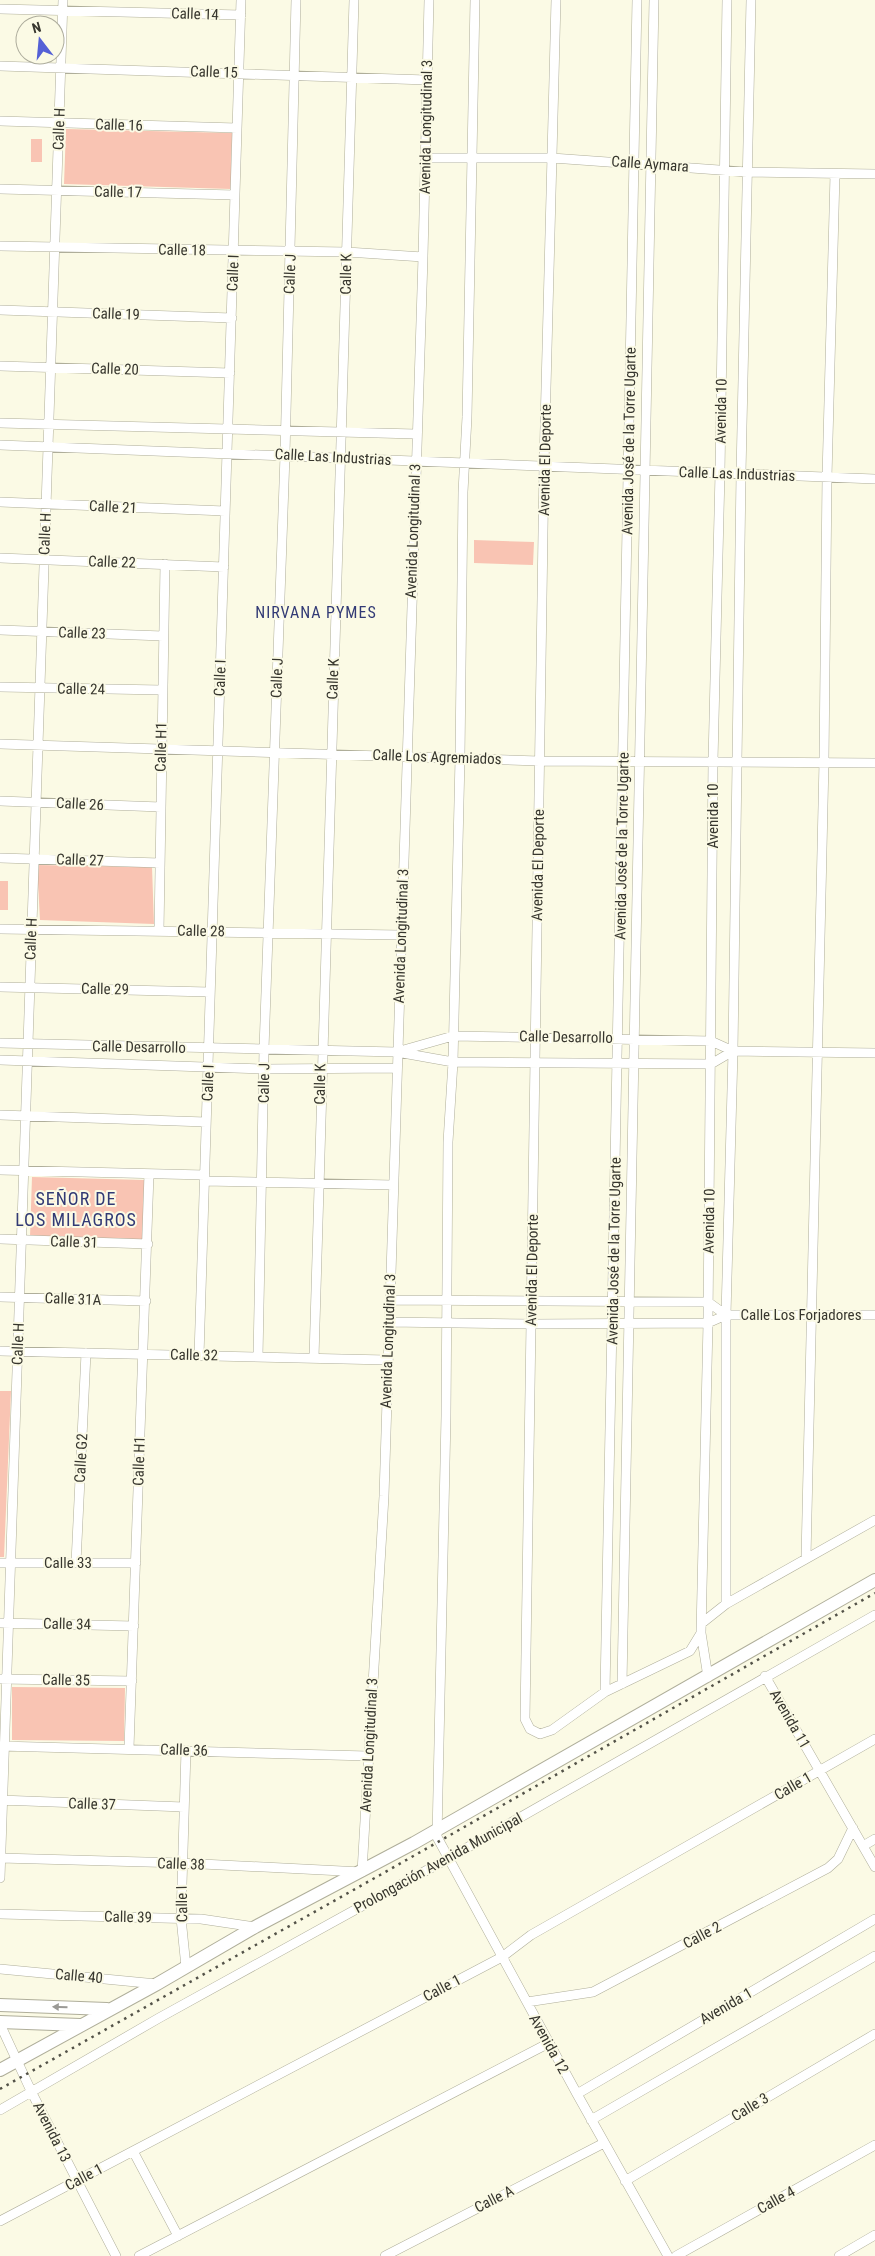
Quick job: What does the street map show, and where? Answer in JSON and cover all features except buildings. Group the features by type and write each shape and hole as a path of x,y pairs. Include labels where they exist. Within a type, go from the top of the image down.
{"main road":[{"name":"Prolongación Avenida Municipal","path":"0,2070 80,2024 157,1984 255,1927 362,1872 439,1829 875,1580"},
{"path":"0,2005 109,2009"},
{"path":"0,2023 80,2024"}],"street":[{"name":"Calle H","path":"0,1878 4,1623 10,1563 18,1352 63,0"},
{"name":"Calle I","path":"199,1356 242,0"},
{"name":"Calle J","path":"258,1357 264,1049 285,455 284,431 291,251 296,0"},
{"name":"Calle K","path":"314,1358 321,1050 342,458 354,0"},
{"name":"Avenida Longitudinal 3","path":"362,1872 384,1496 415,461 423,257 429,0"},
{"name":"Avenida 12","path":"474,0 460,758 453,1036 448,1142 447,1323 438,1837 549,2043 668,2256"},
{"name":"Avenida El Deporte","path":"556,0 544,466 525,1719 530,1729 540,1734 552,1730 605,1692"},
{"name":"Avenida José de la Torre Ugarte","path":"605,1692 637,0"},
{"name":"Avenida José de la Torre Ugarte","path":"622,1684 654,0"},
{"name":"Avenida 10","path":"708,1677 701,1633 708,1323 713,761 720,473 727,0"},
{"name":"Avenida 10","path":"726,1604 726,1315 733,1052 741,474 751,0"},
{"name":"Calle 14","path":"0,8 241,15"},
{"name":"Calle 15","path":"0,66 427,80"},
{"name":"Calle 16","path":"0,121 238,128"},
{"name":"Calle Aymara","path":"425,158 552,158 747,172 875,174"},
{"path":"806,1558 824,761 827,477 835,174"},
{"name":"Calle 17","path":"0,189 235,195"},
{"name":"Calle 18","path":"0,246 347,252 423,257"},
{"name":"Calle 19","path":"0,310 232,318"},
{"name":"Calle 20","path":"0,366 230,373"},
{"name":"Calle Las Industrias","path":"0,423 416,434"},
{"name":"Calle Las Industrias","path":"0,445 875,479"},
{"name":"Calle 21","path":"0,502 225,511"},
{"name":"Calle 22","path":"0,558 224,567"},
{"name":"Calle H1","path":"159,931 165,564"},
{"name":"Calle 23","path":"0,630 164,636"},
{"name":"Calle 24","path":"0,687 162,690"},
{"name":"Calle Los Agremiados","path":"0,744 218,749 275,753 539,761 737,760 875,763"},
{"name":"Calle 26","path":"0,801 161,808"},
{"name":"Calle 27","path":"0,858 160,863"},
{"name":"Calle 28","path":"0,929 402,935"},
{"name":"Calle 29","path":"0,987 210,992"},
{"name":"Calle Desarrollo","path":"397,1052 453,1036 712,1041 733,1052 875,1053"},
{"name":"Calle Desarrollo","path":"0,1043 397,1052 452,1062 711,1064 733,1052"},
{"name":"Calle Desarrollo","path":"0,1060 264,1069 397,1068"},
{"path":"0,1114 206,1122"},
{"path":"0,1170 149,1174 262,1182 393,1186"},
{"name":"Calle H1","path":"129,1748 149,1174"},
{"name":"Calle 31","path":"0,1239 148,1244"},
{"name":"Calle 31A","path":"0,1296 146,1302"},
{"path":"390,1300 708,1302"},
{"name":"Calle Los Forjadores","path":"708,1302 726,1315"},
{"name":"Calle Los Forjadores","path":"389,1322 532,1324 708,1323 726,1315 875,1315"},
{"name":"Calle 32","path":"0,1351 387,1360"},
{"name":"Calle G2","path":"76,1563 86,1353"},
{"path":"702,1623 726,1604 875,1520"},
{"name":"Calle 33","path":"0,1563 136,1563"},
{"name":"Prolongación Avenida Municipal","path":"0,2110 159,2018 449,1858 875,1615"},
{"name":"Calle 34","path":"4,1623 134,1626"},
{"path":"605,1692 690,1651 701,1633"},
{"name":"Avenida 11","path":"766,1676 875,1867"},
{"name":"Calle 35","path":"3,1679 132,1681"},
{"name":"Calle 1","path":"0,2221 502,1957 531,1935 875,1739"},
{"name":"Calle 36","path":"2,1746 368,1756"},
{"name":"Calle I","path":"186,1750 181,1918 186,1967"},
{"name":"Calle 37","path":"1,1800 184,1807"},
{"name":"Calle 2","path":"527,2002 593,1992 828,1868 838,1859 853,1828"},
{"path":"863,1846 875,1839"},
{"name":"Calle 38","path":"0,1858 362,1872"},
{"name":"Calle 39","path":"0,1914 181,1918 255,1927"},
{"name":"Avenida 1","path":"577,2094 875,1919"},
{"name":"Avenida 1","path":"592,2120 875,1956"},
{"name":"Calle 40","path":"0,1969 157,1984"},
{"name":"Avenida 13","path":"0,2023 32,2092 116,2256"},
{"name":"Calle 3","path":"625,2181 875,2034"},
{"path":"138,2256 549,2043"},
{"name":"Calle A","path":"385,2256 604,2143"},
{"name":"Calle 4","path":"676,2256 875,2145"},
{"path":"133,2151 178,2236"},
{"path":"839,2256 875,2235"}],"shaded area":[{"path":"66,129 232,133 231,189 64,184"},
{"path":"31,139 42,139 42,162 31,162"},
{"path":"474,540 534,542 533,565 474,563"},
{"path":"37,865 152,867 154,924 40,920"},
{"path":"0,881 8,881 8,910 0,910"},
{"path":"32,1177 144,1180 144,1240 30,1237"},
{"path":"0,1391 11,1391 4,1557 0,1557"},
{"path":"12,1687 125,1688 124,1741 12,1740"}],"railway":[{"path":"0,2089 875,1593"}],"district":[{"name":"NIRVANA PYMES","path":"316,612"},
{"name":"SEÑOR DE LOS MILAGROS","path":"76,1208"}]}
